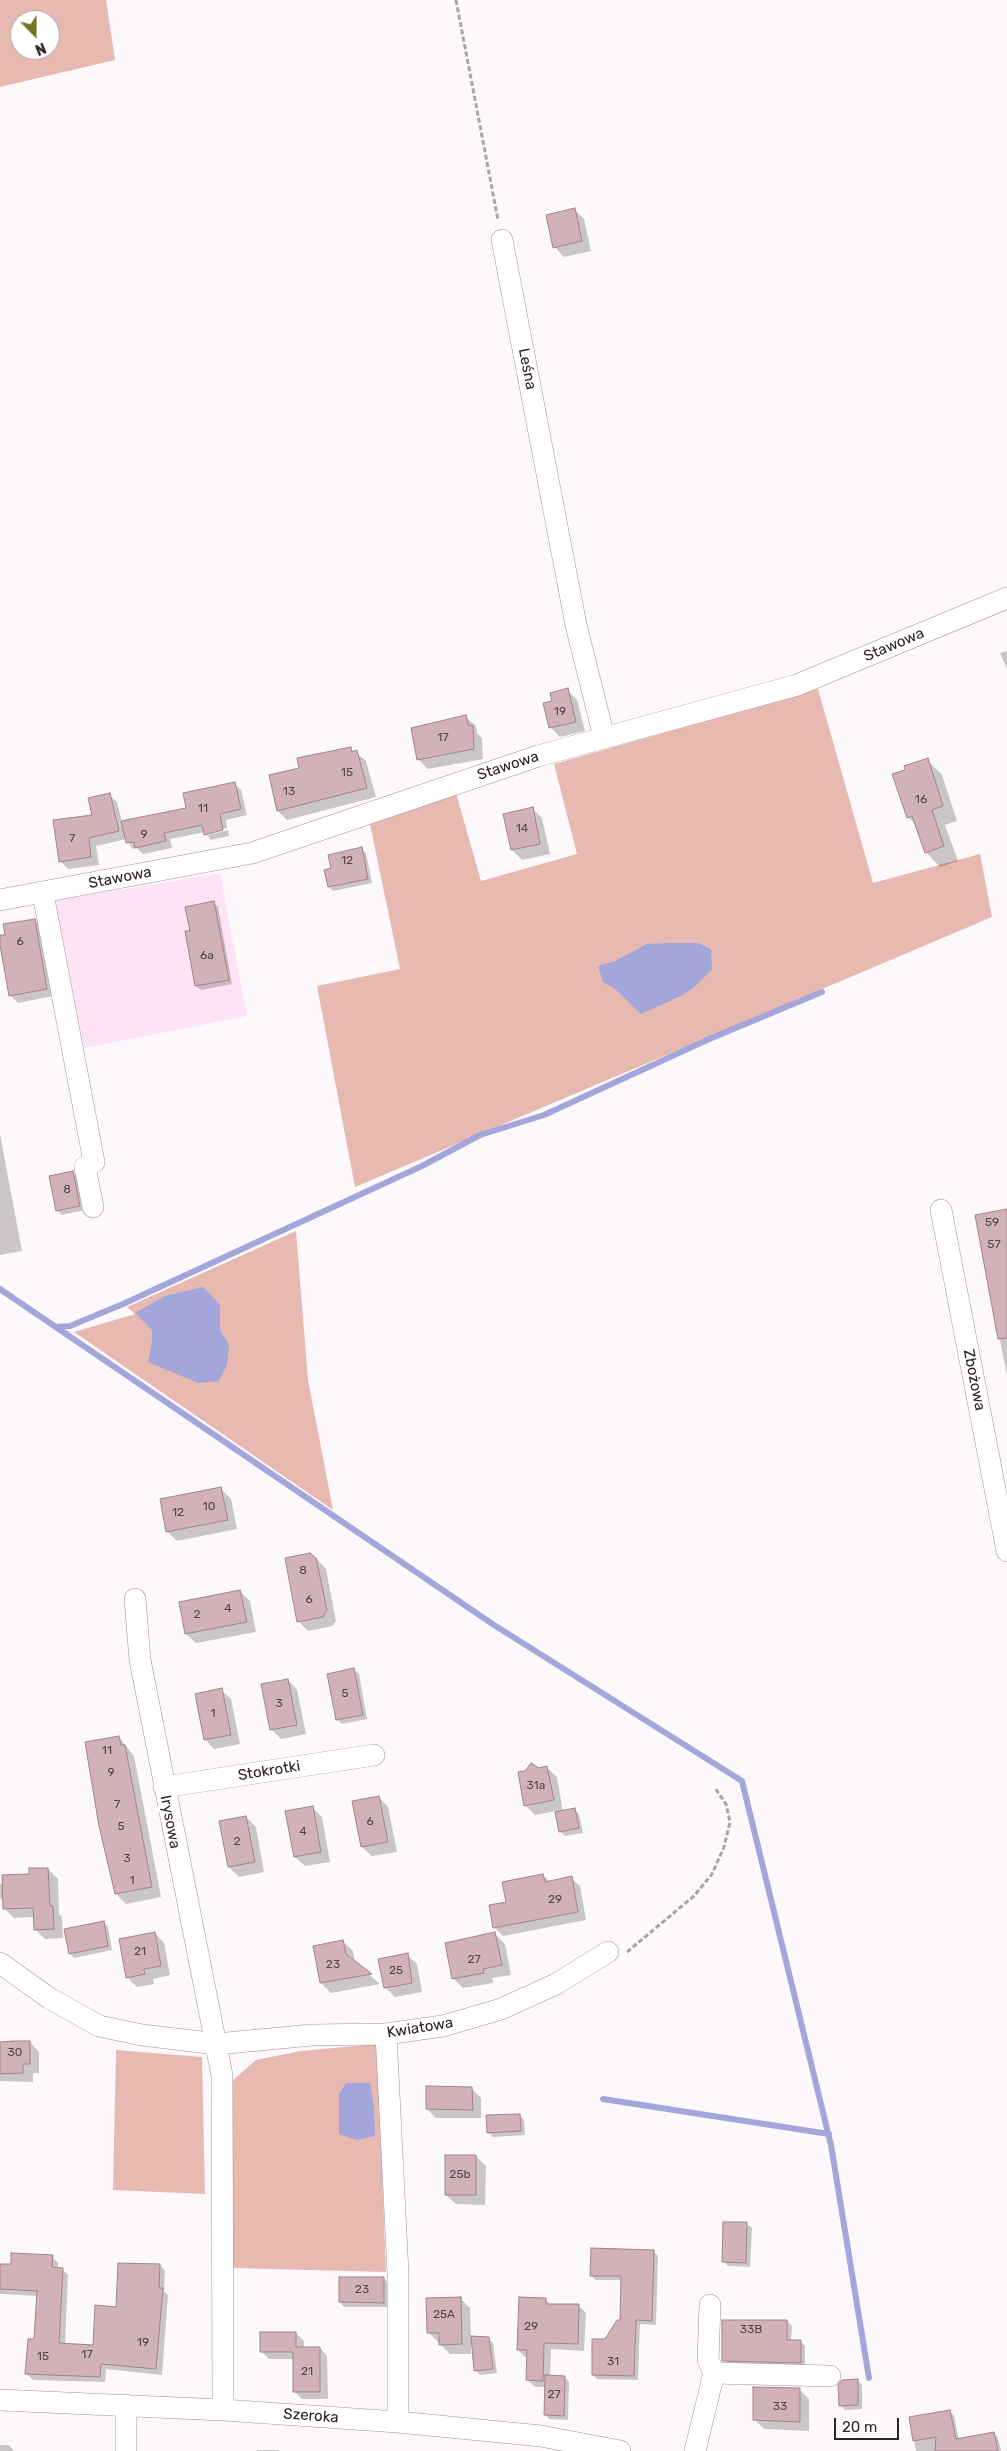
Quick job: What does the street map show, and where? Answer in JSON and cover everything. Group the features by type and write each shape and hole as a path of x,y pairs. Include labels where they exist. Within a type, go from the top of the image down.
{"street":[{"name":"Leśna","path":"502,240 576,625 604,737"},
{"name":"Stawowa","path":"0,900 43,894 252,853 538,756 797,685 1007,598"},
{"path":"43,894 94,1162 85,1167 93,1207"},
{"name":"Zbożowa","path":"941,1210 1007,1551"},
{"name":"Irysowa","path":"135,1599 140,1660 210,2025 217,2044"},
{"name":"Stokrotki","path":"164,1787 374,1755"},
{"name":"Kwiatowa","path":"0,1963 49,1998 99,2026 142,2035 217,2044 312,2035 386,2034 443,2026 501,2009 556,1984 608,1952"},
{"path":"386,2034 398,2273 398,2422"},
{"path":"217,2044 222,2075 223,2410"},
{"path":"695,2451 714,2373 708,2360 710,2305"},
{"path":"714,2373 830,2376"},
{"name":"Szeroka","path":"0,2400 223,2410 398,2422 541,2436 620,2451"},
{"path":"126,2405 126,2451"}],"path":[{"path":"456,0 502,240"},
{"path":"608,1952 630,1952 694,1896 712,1874 724,1847 730,1822 726,1804 715,1788"}],"shaded area":[{"path":"0,0 106,0 115,60 0,87"},
{"path":"818,689 873,883 980,854 992,917 355,1187 317,986 400,969 370,824 456,793 481,881 577,854 554,764"},
{"path":"220,873 247,1016 80,1049 52,901"},
{"path":"296,1231 308,1380 333,1510 74,1332 135,1314 127,1307","holes":["220,1305 220,1330 229,1344 152,1342 152,1330"]},
{"path":"377,2044 386,2272 232,2268 233,2080 256,2060 301,2051"},
{"path":"116,2050 202,2057 205,2194 113,2190"}],"water":[{"path":"698,943 711,949 712,969 692,989 681,996 641,1014 614,988 603,982 598,966 615,961 647,944"},
{"path":"203,1287 220,1305 220,1330 229,1344 227,1365 219,1381 198,1383 148,1362 152,1330 135,1313 165,1296"},
{"path":"346,2083 370,2083 374,2107 375,2136 357,2140 339,2134 339,2094"}],"building":[{"path":"575,208 582,241 553,248 546,215"},
{"path":"568,688 576,722 549,728 543,703 552,701 550,693"},
{"path":"466,715 468,725 473,726 474,749 417,760 411,728"},
{"path":"351,747 352,752 357,750 367,788 277,811 269,775 299,768 297,758"},
{"path":"928,758 943,806 932,810 944,846 925,853 912,816 907,818 892,774 905,770 904,766"},
{"path":"235,782 241,809 220,814 223,830 204,835 202,825 164,833 166,841 135,848 134,842 126,843 121,821 186,808 183,793"},
{"path":"110,793 119,831 89,838 91,857 59,862 53,820 92,815 88,798"},
{"path":"533,807 540,844 511,850 503,814"},
{"path":"362,847 368,879 328,887 324,870 331,868 328,855"},
{"path":"214,901 229,980 195,986 185,931 190,931 185,907"},
{"path":"35,919 47,989 9,996 0,945 0,935 5,935 3,924"},
{"path":"73,1171 80,1206 56,1211 49,1176"},
{"path":"1007,1209 1007,1338 998,1339 975,1215"},
{"path":"221,1487 228,1520 166,1532 160,1499"},
{"path":"310,1553 316,1558 327,1610 323,1617 297,1622 285,1558"},
{"path":"240,1590 247,1622 185,1634 179,1602"},
{"path":"354,1668 363,1715 336,1720 327,1674"},
{"path":"288,1679 297,1725 270,1730 261,1684"},
{"path":"222,1688 231,1735 204,1740 195,1694"},
{"path":"119,1736 121,1745 125,1745 152,1887 115,1894 99,1826 85,1742"},
{"path":"531,1763 539,1768 547,1766 554,1800 524,1806 518,1772 525,1771"},
{"path":"379,1796 388,1842 361,1847 352,1801"},
{"path":"313,1806 321,1852 294,1857 285,1811"},
{"path":"575,1808 579,1828 559,1832 555,1812"},
{"path":"246,1816 255,1862 228,1867 219,1821"},
{"path":"29,1868 48,1868 50,1906 53,1906 54,1929 34,1930 33,1908 3,1909 2,1875 29,1874"},
{"path":"543,1874 545,1882 572,1876 578,1912 493,1928 489,1905 506,1902 502,1882"},
{"path":"104,1921 108,1946 69,1954 64,1929"},
{"path":"155,1932 161,1966 144,1969 145,1974 126,1978 119,1939"},
{"path":"495,1932 502,1965 483,1969 484,1973 452,1979 445,1943"},
{"path":"343,1940 346,1954 372,1974 320,1983 313,1946"},
{"path":"408,1953 412,1983 384,1988 378,1959"},
{"path":"30,2041 30,2064 23,2064 23,2073 0,2074 0,2042"},
{"path":"426,2086 472,2087 473,2110 426,2109"},
{"path":"520,2114 521,2131 487,2133 486,2115"},
{"path":"445,2155 476,2155 476,2195 445,2195"},
{"path":"723,2222 747,2222 746,2263 722,2262"},
{"path":"591,2248 654,2250 652,2321 636,2320 634,2376 592,2375 592,2339 605,2339 617,2320 620,2320 621,2276 590,2276"},
{"path":"11,2253 53,2255 52,2267 63,2268 59,2343 93,2345 95,2305 116,2307 118,2263 160,2264 159,2288 163,2288 156,2369 101,2364 100,2377 25,2374 28,2339 34,2339 37,2291 0,2289 0,2264 11,2264"},
{"path":"339,2277 384,2277 384,2303 339,2302"},
{"path":"461,2297 462,2344 439,2345 439,2333 427,2333 426,2298"},
{"path":"519,2297 546,2298 546,2304 579,2304 578,2344 544,2343 543,2381 526,2380 527,2350 517,2350"},
{"path":"722,2320 787,2320 787,2340 801,2340 801,2363 722,2361"},
{"path":"260,2332 296,2332 296,2347 320,2347 320,2392 293,2392 293,2352 260,2352"},
{"path":"471,2336 489,2337 493,2369 474,2371"},
{"path":"545,2375 565,2376 564,2416 544,2415"},
{"path":"858,2379 858,2405 839,2406 838,2385 842,2380"},
{"path":"753,2387 800,2388 800,2422 753,2420"},
{"path":"950,2410 956,2439 994,2432 998,2451 935,2451 936,2437 913,2441 909,2417"}],"waterway":[{"path":"56,1327 70,1326 123,1304 422,1166 480,1135 544,1115 707,1040 822,992"},
{"path":"0,1289 494,1625 742,1781 831,2145 869,2378"},
{"path":"603,2099 829,2134"}]}
